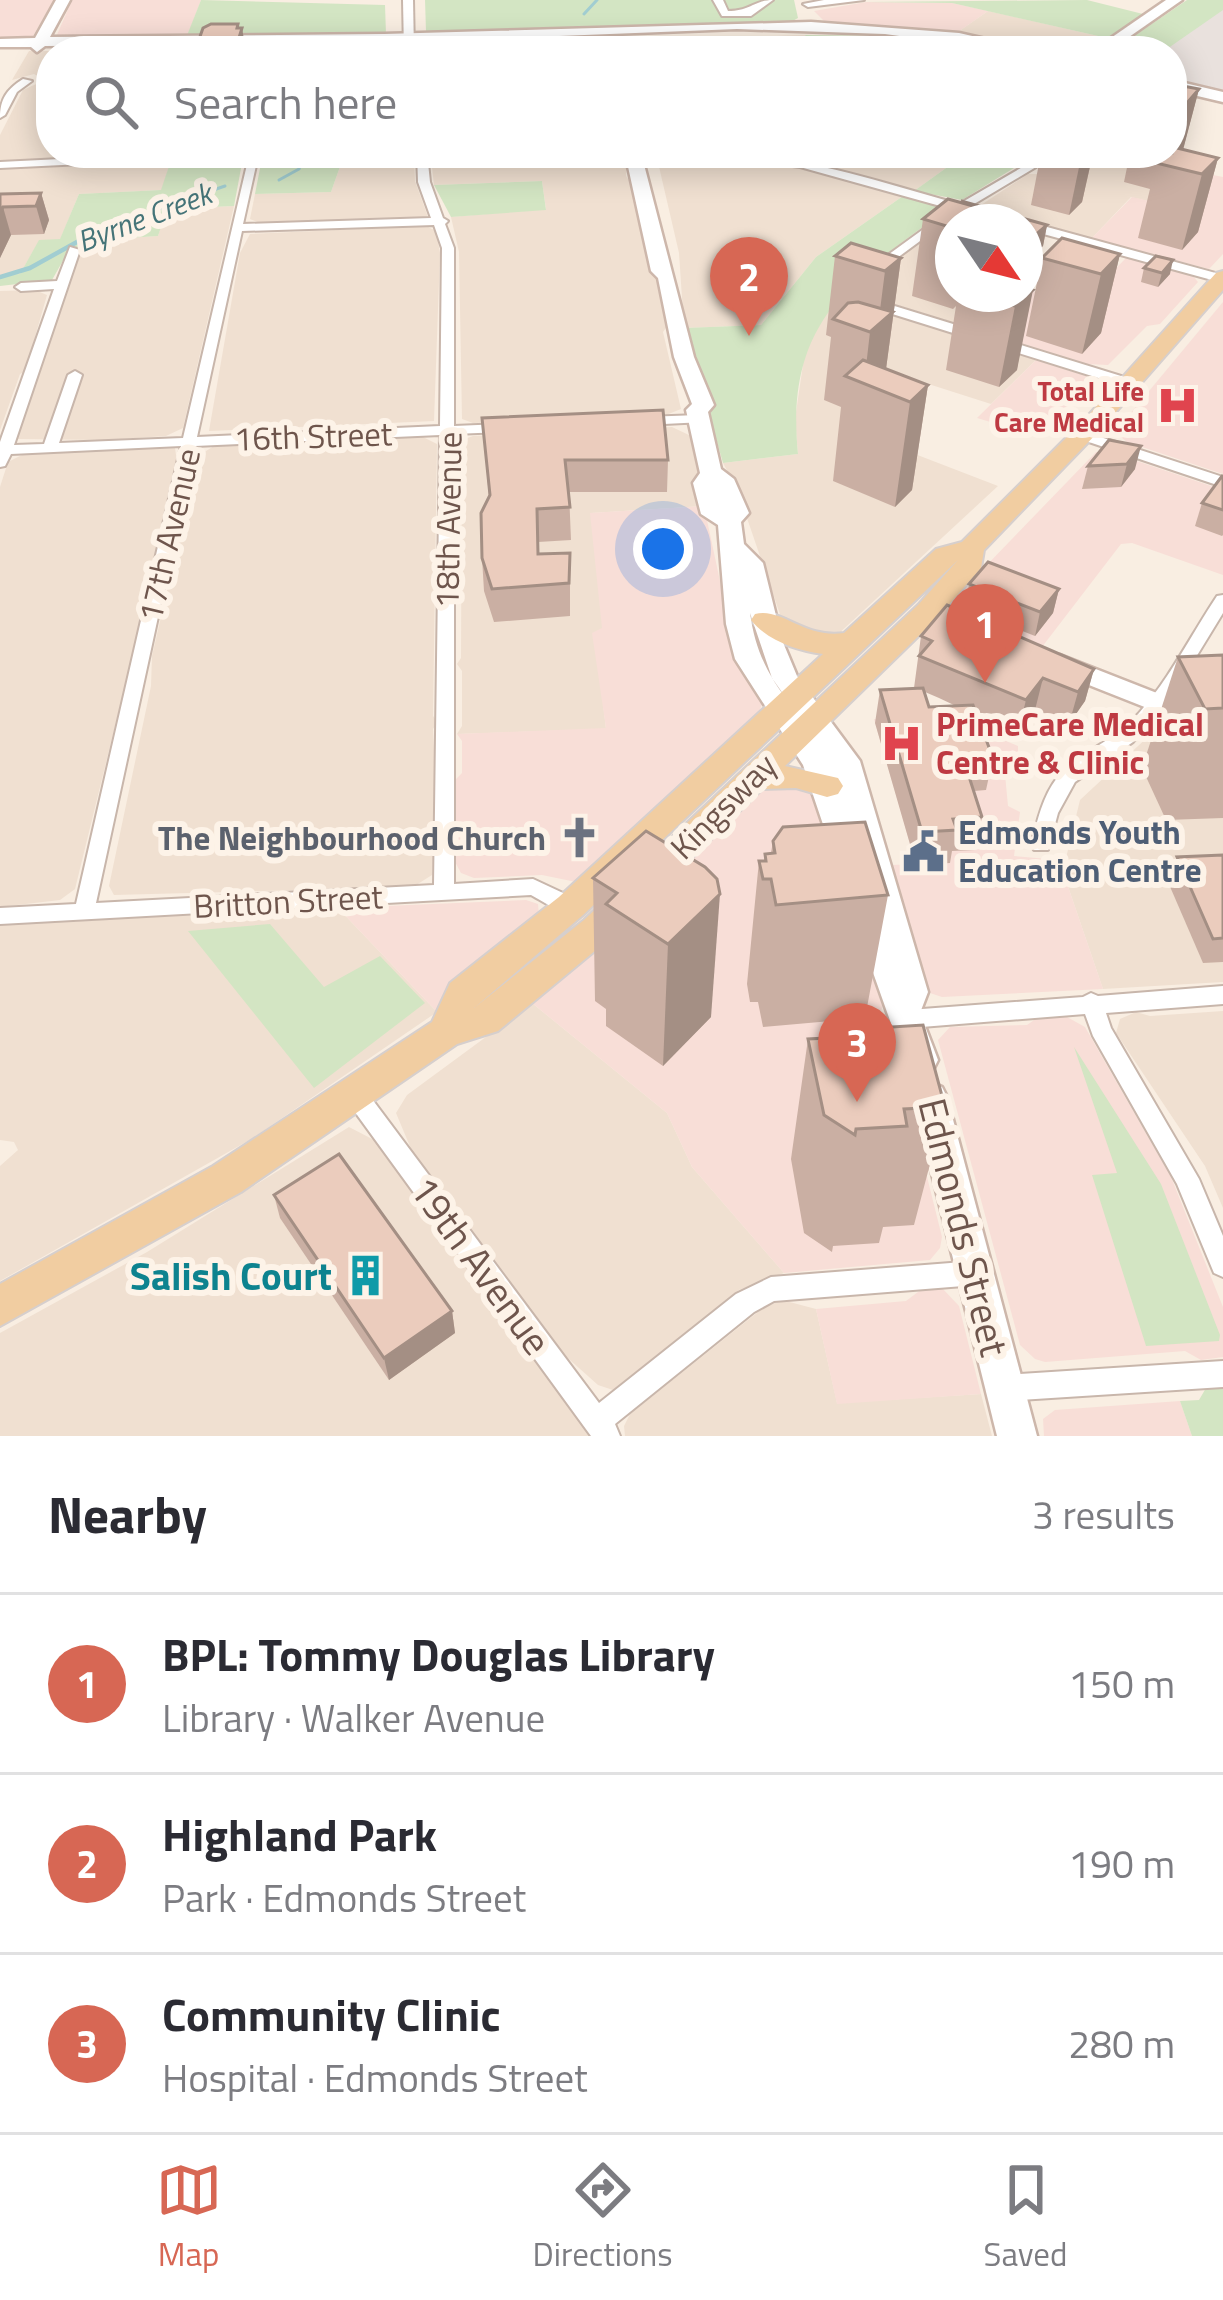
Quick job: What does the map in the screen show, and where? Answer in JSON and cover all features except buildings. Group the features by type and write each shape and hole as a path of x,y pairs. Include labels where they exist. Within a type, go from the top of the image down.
{"main road":[{"name":"Kingsway","path":"0,1306 167,1216 445,1032 485,1019 596,930 750,778 855,640 944,555 970,548 1082,435 1222,278"},
{"name":"Kingsway","path":"445,1032 463,993 798,713 938,615 972,562 970,548"},
{"path":"766,620 800,643 836,646 855,640"},
{"path":"750,778 796,777 827,786"}],"street":[{"path":"44,36 62,0"},
{"path":"408,0 408,36"},
{"path":"718,0 725,14 748,14 768,0"},
{"path":"811,28 805,1 860,0"},
{"path":"1121,36 1175,0"},
{"path":"811,28 918,36"},
{"path":"657,36 811,28 915,30 948,36"},
{"path":"0,46 36,45"},
{"path":"0,116 14,91 27,80"},
{"path":"1187,89 1223,97"},
{"path":"0,166 36,164"},
{"name":"17th Avenue","path":"85,912 249,168"},
{"name":"18th Avenue","path":"423,168 448,248 444,893"},
{"name":"Edmonds Street","path":"636,168 660,271 667,276"},
{"name":"Edmonds Street","path":"653,168 671,252 667,276 684,357 677,362 689,406 698,414 711,473 704,484 713,514 751,563 778,665 827,786 893,994 908,1019 1017,1436"},
{"path":"821,168 948,204"},
{"path":"969,204 1028,168"},
{"path":"239,228 442,221"},
{"path":"862,280 935,227"},
{"path":"1043,230 1222,278"},
{"path":"1,454 74,250"},
{"path":"21,287 59,285"},
{"path":"857,298 1129,383"},
{"path":"50,448 75,375"},
{"path":"626,422 698,414"},
{"name":"16th Street","path":"1,454 515,427"},
{"path":"1082,435 1223,482"},
{"name":"Edmonds Street","path":"732,534 730,569 749,663 846,760 857,789 912,992 908,1019"},
{"path":"1041,845 1055,790 1076,768 1144,720 1223,600"},
{"path":"1036,655 1223,729"},
{"name":"Britton Street","path":"0,916 533,887 572,906"},
{"path":"908,1019 1223,995"},
{"path":"1091,1002 1101,1030 1187,1179 1223,1265"},
{"name":"19th Avenue","path":"356,1094 601,1429"},
{"path":"601,1429 745,1303 771,1289 976,1273"},
{"path":"1004,1388 1223,1374"}],"shaded area":[{"path":"0,0 54,0 33,36 0,40"},
{"path":"72,0 201,0 188,36 56,36"},
{"path":"866,2 952,3 988,11 955,34 825,22 814,11"},
{"path":"1223,7 1223,92 1187,84 1183,36"},
{"path":"988,11 1098,36 965,36 955,34"},
{"path":"29,51 36,51 36,75 12,80"},
{"path":"36,84 36,161 0,162 0,135 23,90"},
{"path":"169,168 162,190 79,194 60,240 39,241 20,274 0,275 0,169"},
{"path":"340,168 414,168 428,217 260,223 250,219 255,194 331,192"},
{"path":"432,168 626,168 647,251 654,255 668,325 663,332 681,409 666,415 473,423 462,419 459,252 451,217 546,209 542,181 434,185"},
{"path":"659,168 798,168 903,196 816,257 761,325 684,328 679,253"},
{"path":"832,168 946,168 914,191"},
{"path":"1040,168 1144,168 1175,208 1131,197 1091,239 1043,225 1043,204 983,204 1028,174 1045,169"},
{"path":"1208,174 1223,177 1223,254 1209,269 1091,239 1132,197 1175,207"},
{"path":"234,206 183,428 166,436 107,440 18,439 15,436 82,241 158,236 166,209"},
{"path":"426,226 436,231 440,253 434,421 209,431 240,253 250,234"},
{"path":"935,232 935,312 968,312 984,332 868,296 877,274"},
{"path":"1127,257 1193,276 1198,282 1160,324 1147,326 1108,365 1087,364 984,332 1004,312 1043,312 1043,294 1080,305"},
{"path":"35,290 47,295 25,372 20,374 0,430 0,291"},
{"path":"845,297 1036,360 991,404 919,381 863,434 998,486 835,637 783,623 737,489 723,463 798,454 795,419 806,344 822,315"},
{"path":"1223,302 1223,474 1127,442 1115,432"},
{"path":"1036,360 1086,376 1092,385 1055,427 1007,427 977,418"},
{"path":"672,427 691,436 704,506 591,513 603,629 595,635 606,729 457,734 462,726 462,671 457,664 461,658 462,440"},
{"path":"423,437 437,444 433,716 438,722 433,729 437,808 432,875 413,887 114,895 109,886 151,686 152,656 198,456 214,446"},
{"path":"175,448 178,469 75,889 60,900 0,907 0,487 8,462 26,453"},
{"path":"1096,452 1110,452 1223,490 1223,575 1132,543 1121,544 1042,647 954,610 953,600"},
{"path":"704,506 737,661 762,704 759,712 576,882 542,875 474,878 461,873 454,860 456,779 462,773 462,741 457,734 606,728 592,633 602,628 590,513"},
{"path":"930,709 1018,746 1018,757 1004,764 1008,806 1020,812 1014,856 1059,860 1103,989 942,997 927,992 891,865 916,864 874,719 923,717"},
{"path":"1166,720 1223,743 1223,982 1103,989 1059,860 1066,858 1080,800"},
{"path":"780,781 817,793 884,1004 878,1017 883,1037 896,1052 942,1237 930,1260 784,1273 692,1167 667,1113 532,1003 635,915 764,788"},
{"path":"526,900 538,904 539,915 437,1012 338,908"},
{"path":"338,908 437,1012 253,1138 0,1281 0,1166 18,1150 14,1142 0,1140 0,925"},
{"path":"532,1003 667,1113 692,1167 784,1273 739,1290 613,1390 598,1385 561,1352 414,1156 396,1113 407,1095"},
{"path":"1223,1011 1223,1208 1205,1166 1116,1033 1120,1019 1136,1012 1150,1016"},
{"path":"1067,1017 1085,1027 1171,1177 1223,1307 1223,1357 1201,1360 1185,1351 1045,1362 1020,1345 938,1040 950,1027 1027,1025 1037,1018"},
{"path":"349,1127 376,1141 592,1436 0,1436 0,1333 147,1252"},
{"path":"926,1286 941,1287 959,1306 981,1394 837,1404 816,1309 906,1301"},
{"path":"782,1300 816,1309 837,1403 981,1394 992,1436 625,1436 630,1414 763,1308"},
{"path":"1180,1401 1192,1436 1044,1436 1043,1419 1055,1410"}],"green space":[{"path":"201,0 385,5 386,34 187,36"},
{"path":"425,0 794,0 798,18 791,22 426,32"},
{"path":"1087,0 1143,14 1110,36 1098,36 952,3 866,2"},
{"path":"1187,0 1223,0 1223,10 1186,36 1134,36"},
{"path":"168,168 241,168 234,206 167,209 158,236 83,241 80,250 69,250 52,280 0,286 0,275 20,274 39,240 60,239 79,194 161,190"},
{"path":"260,168 340,168 331,192 255,194"},
{"path":"946,168 1014,168 962,200 914,191"},
{"path":"542,181 546,210 451,217 434,185"},
{"path":"903,196 936,204 935,218 851,286 813,339 797,409 798,454 723,463 684,328 761,325 816,257"},
{"path":"270,924 324,987 380,956 425,1003 314,1088 188,931"},
{"path":"1074,1047 1161,1184 1219,1341 1146,1346 1092,1175 1117,1173"},
{"path":"1223,1387 1223,1436 1192,1436 1180,1401 1199,1400 1206,1388"}],"waterway":[{"name":"Byrne Creek","path":"584,14 597,0"},
{"name":"Byrne Creek","path":"279,180 299,168"},
{"name":"Byrne Creek","path":"101,229 225,186"},
{"name":"Byrne Creek","path":"0,277 30,268 101,229"},
{"name":"Byrne Creek","path":"97,230 101,229"}],"place":[{"name":"Highland Park","path":"749,336"},
{"name":"Total Life Care Medical","path":"1178,406"},
{"name":"BPL: Tommy Douglas Library","path":"985,683"},
{"name":"PrimeCare Medical Centre & Clinic","path":"902,743"},
{"name":"The Neighbourhood Church","path":"580,838"},
{"name":"Edmonds Youth Education Centre","path":"924,851"},
{"name":"Community Clinic","path":"857,1102"},
{"name":"Salish Court","path":"366,1275"}]}
